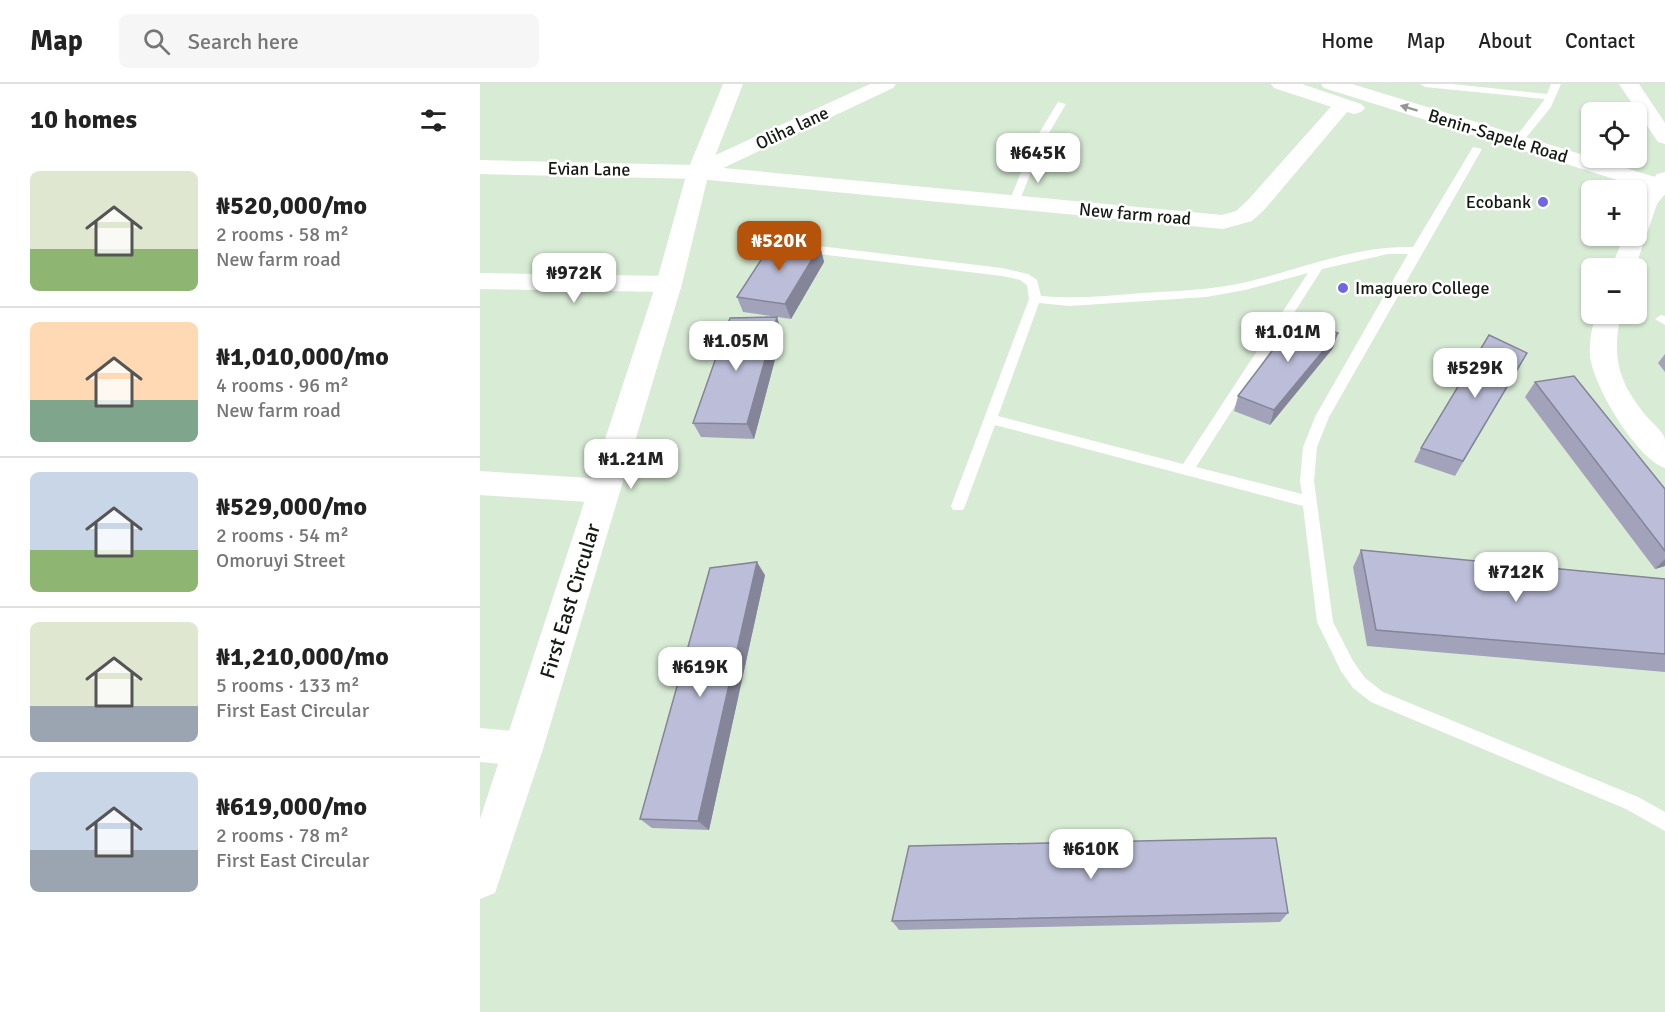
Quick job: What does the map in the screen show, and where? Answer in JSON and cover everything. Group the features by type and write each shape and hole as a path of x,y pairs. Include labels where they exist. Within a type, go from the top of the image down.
{"main road":[{"name":"First East Circular","path":"480,878 524,749 669,284 698,172 733,84"},
{"name":"Benin-Sapele Road","path":"1281,84 1581,182"},
{"name":"Benin-Sapele Road","path":"1331,84 1517,142 1656,194"}],"street":[{"name":"Oliha lane","path":"698,172 886,84"},
{"path":"1629,84 1663,133"},
{"name":"New farm road","path":"698,172 1223,222 1244,216 1256,205 1343,105"},
{"name":"Evian Lane","path":"480,167 698,172"},
{"path":"1647,210 1656,194"},
{"path":"480,281 669,284"},
{"path":"1604,324 1602,331 1602,364 1611,388 1632,418 1665,457"},
{"path":"480,483 604,491"},
{"path":"480,745 524,749"}],"lane":[{"path":"1425,84 1550,97"},
{"path":"1517,142 1546,107 1556,84"},
{"path":"1014,202 1037,145 1061,104"},
{"path":"1477,149 1322,417 1310,447 1307,481 1325,622 1347,666 1359,683 1377,697 1632,803 1665,822"},
{"path":"819,250 1002,272 1024,277 1033,284 1035,299 958,506"},
{"path":"1035,299 1069,302 1206,293 1245,286 1388,250 1416,251"},
{"path":"1187,469 1318,267"},
{"path":"991,419 1310,502"}],"building":[{"path":"774,240 820,246 785,304 737,297"},
{"path":"777,317 747,424 693,423 730,318"},
{"path":"1298,317 1338,333 1274,410 1238,396"},
{"path":"1489,335 1527,353 1463,461 1421,448"},
{"path":"1574,376 1665,489 1665,551 1535,382"},
{"path":"1361,550 1665,579 1665,654 1376,630"},
{"path":"757,562 698,821 640,819 710,568"},
{"path":"1276,838 1288,913 892,921 909,846"}],"place":[{"name":"Ecobank","path":"1543,202"},
{"name":"Imaguero College","path":"1343,288"}]}
